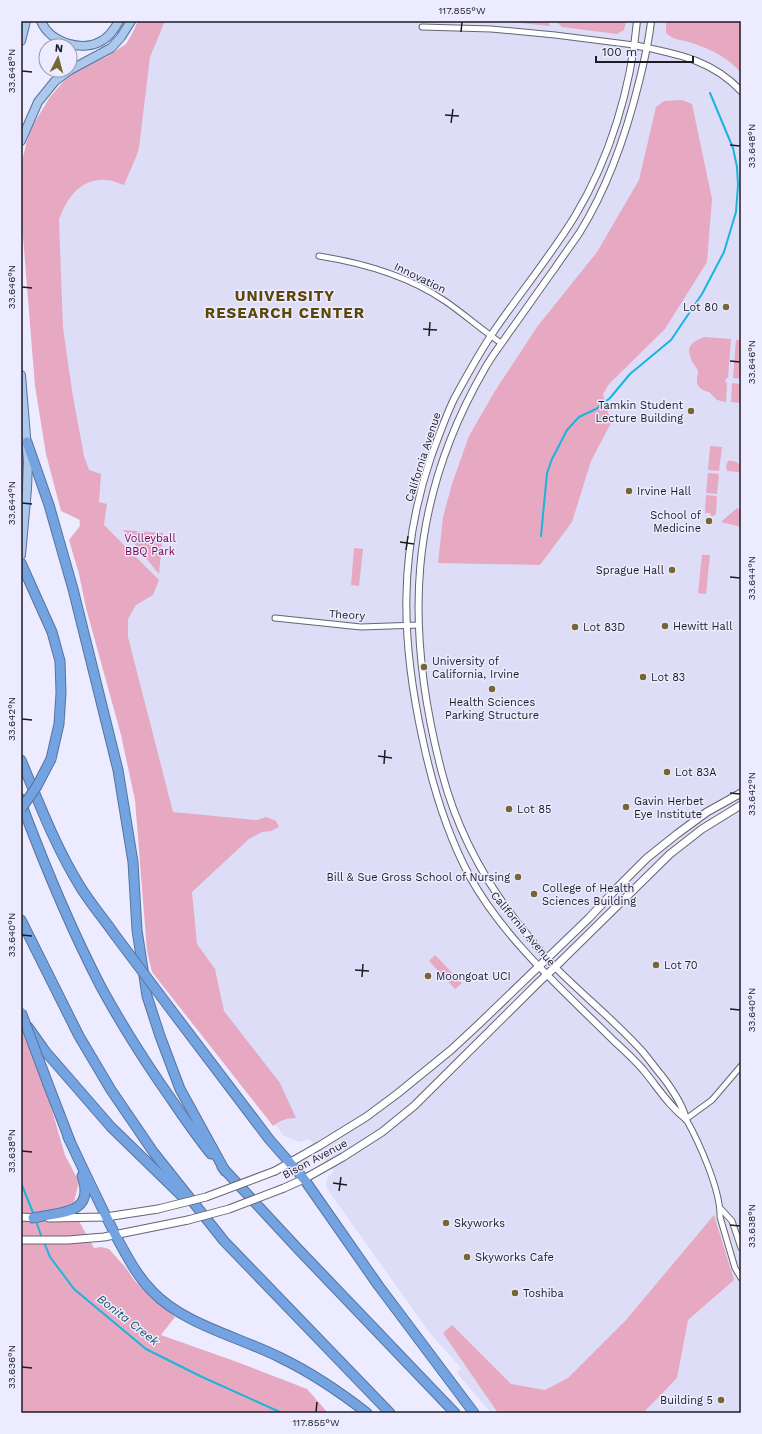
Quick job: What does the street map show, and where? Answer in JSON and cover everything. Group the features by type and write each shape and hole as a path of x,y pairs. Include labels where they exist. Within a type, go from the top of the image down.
{"highway":[{"path":"27,442 50,505 74,589 118,770 132,862 137,930 148,996 160,1036 180,1089 225,1171"},
{"path":"21,562 52,632 60,661 61,693 59,724 51,759 37,786 21,808"},
{"path":"21,760 60,850 81,888 172,1012 269,1139 304,1179 378,1285 474,1413"},
{"path":"21,799 50,878 102,988 132,1040 194,1133 225,1171 298,1250 455,1413"},
{"path":"21,920 79,1036 111,1090 154,1153 229,1247 390,1413"},
{"path":"21,1012 68,1137 84,1182 85,1190 84,1198 79,1206 73,1210 33,1218"},
{"path":"21,1018 45,1051 111,1127 214,1228"},
{"path":"68,1137 106,1217 134,1269 152,1291 169,1306 189,1318 280,1357 314,1376 347,1397 367,1413"}],"main road":[{"path":"21,41 26,21"},
{"path":"41,21 50,34 62,43 75,45 103,41 114,30 119,21"},
{"path":"78,66 111,48 122,37 131,21"},
{"path":"21,141 38,102 59,78"},
{"path":"21,375 28,462 26,508 21,555"},
{"name":"Bison Avenue","path":"21,1217 90,1218 158,1209 206,1197 275,1170 319,1146 366,1117 451,1050 589,918 618,886 647,858 706,812 738,795"},
{"name":"Bison Avenue","path":"21,1240 68,1240 116,1235 229,1210 304,1179 344,1157 382,1132 414,1106 670,854 702,829 741,805"},
{"path":"21,1223 33,1218"}],"street":[{"name":"California Avenue","path":"637,21 634,46 625,91 617,119 594,182 559,241 491,336 453,401 438,437 419,497 410,540 407,562 406,626 410,671 416,711 430,772 441,812 470,877 505,927 539,966 642,1068 676,1111 686,1119"},
{"name":"California Avenue","path":"652,21 647,48 625,134 616,160 599,198 580,233 485,367 462,410 446,448 432,496 420,557 418,589 420,656 432,733 442,775 464,837 475,860 513,918 547,958 644,1053 669,1086 683,1108 686,1119 703,1155 721,1209 720,1217 735,1268 741,1278"},
{"path":"422,27 491,29 556,35 678,54 702,63 724,75 741,91"},
{"name":"Innovation","path":"319,256 370,266 404,279 445,301 502,343"},
{"name":"Theory","path":"275,618 350,626 418,625"},
{"path":"738,795 741,805"},
{"path":"686,1119 712,1100 741,1066"},
{"name":"California Avenue","path":"721,1209 732,1221 741,1248"}],"shaded area":[{"name":"University of California, Irvine","path":"140,21 741,21 741,1413 491,1413 457,1373 461,1368 429,1332 326,1187 328,1176 334,1172 309,1139 300,1142 284,1136 193,1015 140,795 80,528 29,247 126,46"}],"green space":[{"path":"138,21 165,21 150,57 139,148 124,185 108,180 96,180 89,182 76,191 70,198 59,220 63,328 73,397 84,456 89,470 101,474 99,502 107,504 104,525 159,580 153,595 136,605 128,619 128,637 173,812 257,820 266,817 276,821 279,827 271,831 262,832 249,839 192,892 197,944 215,969 224,1011 280,1083 296,1118 284,1120 273,1126 152,972 147,951 135,800 121,735 69,540 80,526 80,520 61,511 46,454 35,386 21,212 21,172 27,141 33,125 50,97 62,83 68,78 78,78 78,70 106,57 126,44"},
{"path":"501,21 550,21 550,26"},
{"path":"556,21 626,21 624,30 617,34 562,27"},
{"path":"666,21 741,21 741,73 732,63 714,52 669,36 666,33"},
{"path":"682,100 692,104 712,199 707,262 665,329 609,384 603,394 611,423 591,461 572,522 540,565 438,563 443,517 452,484 469,436 495,391 537,327 597,252 639,180 656,107 664,101"},
{"path":"704,337 731,339 728,378 726,378 725,382 727,383 726,402 717,400 709,392 698,386 698,372 689,353 689,349 695,341"},
{"path":"736,340 741,340 741,379 733,378"},
{"path":"732,383 741,384 741,403 731,402"},
{"path":"710,446 722,447 719,471 708,470"},
{"path":"728,461 737,462 741,470 739,472 727,471 726,466"},
{"path":"708,473 719,474 717,494 706,493"},
{"path":"706,495 717,496 716,514 714,516 711,516 710,513 705,513"},
{"path":"737,508 741,511 741,527 721,522"},
{"name":"Volleyball BBQ Park","path":"123,530 163,533 159,574"},
{"path":"354,548 363,549 359,586 351,585"},
{"path":"702,555 710,555 706,594 698,593"},
{"path":"435,955 462,983 455,989 429,961"},
{"path":"21,1028 44,1083 65,1155 79,1182 74,1202 70,1205 94,1248 101,1247 109,1249 126,1268 134,1280 175,1317 161,1335 307,1389 328,1413 21,1413"},
{"path":"714,1215 734,1280 688,1320 677,1378 643,1413 498,1413 443,1333 452,1325 511,1384 545,1390 568,1378 626,1320"}],"waterway":[{"path":"541,536 547,473 552,459 567,430 579,417 596,409 610,398 630,374 671,340 702,294 724,252 736,212 738,185 737,167 733,148 710,93"},
{"name":"Bonita Creek","path":"21,1183 34,1215"},
{"name":"Bonita Creek","path":"36,1221 42,1238"},
{"name":"Bonita Creek","path":"44,1242 50,1257 74,1289 146,1349 200,1376 282,1413"}],"place":[{"name":"Lot 80","path":"726,307"},
{"name":"Tamkin Student Lecture Building","path":"691,411"},
{"name":"Irvine Hall","path":"629,491"},
{"name":"School of Medicine","path":"709,521"},
{"name":"Sprague Hall","path":"672,570"},
{"name":"Hewitt Hall","path":"665,626"},
{"name":"Lot 83D","path":"575,627"},
{"name":"University of California, Irvine","path":"424,667"},
{"name":"Lot 83","path":"643,677"},
{"name":"Health Sciences Parking Structure","path":"492,689"},
{"name":"Lot 83A","path":"667,772"},
{"name":"Gavin Herbet Eye Institute","path":"626,807"},
{"name":"Lot 85","path":"509,809"},
{"name":"Bill & Sue Gross School of Nursing","path":"518,877"},
{"name":"College of Health Sciences Building","path":"534,894"},
{"name":"Lot 70","path":"656,965"},
{"name":"Moongoat UCI","path":"428,976"},
{"name":"Skyworks","path":"446,1223"},
{"name":"Skyworks Cafe","path":"467,1257"},
{"name":"Toshiba","path":"515,1293"},
{"name":"Building 5","path":"721,1400"}],"district":[{"name":"UNIVERSITY RESEARCH CENTER","path":"285,304"}]}
